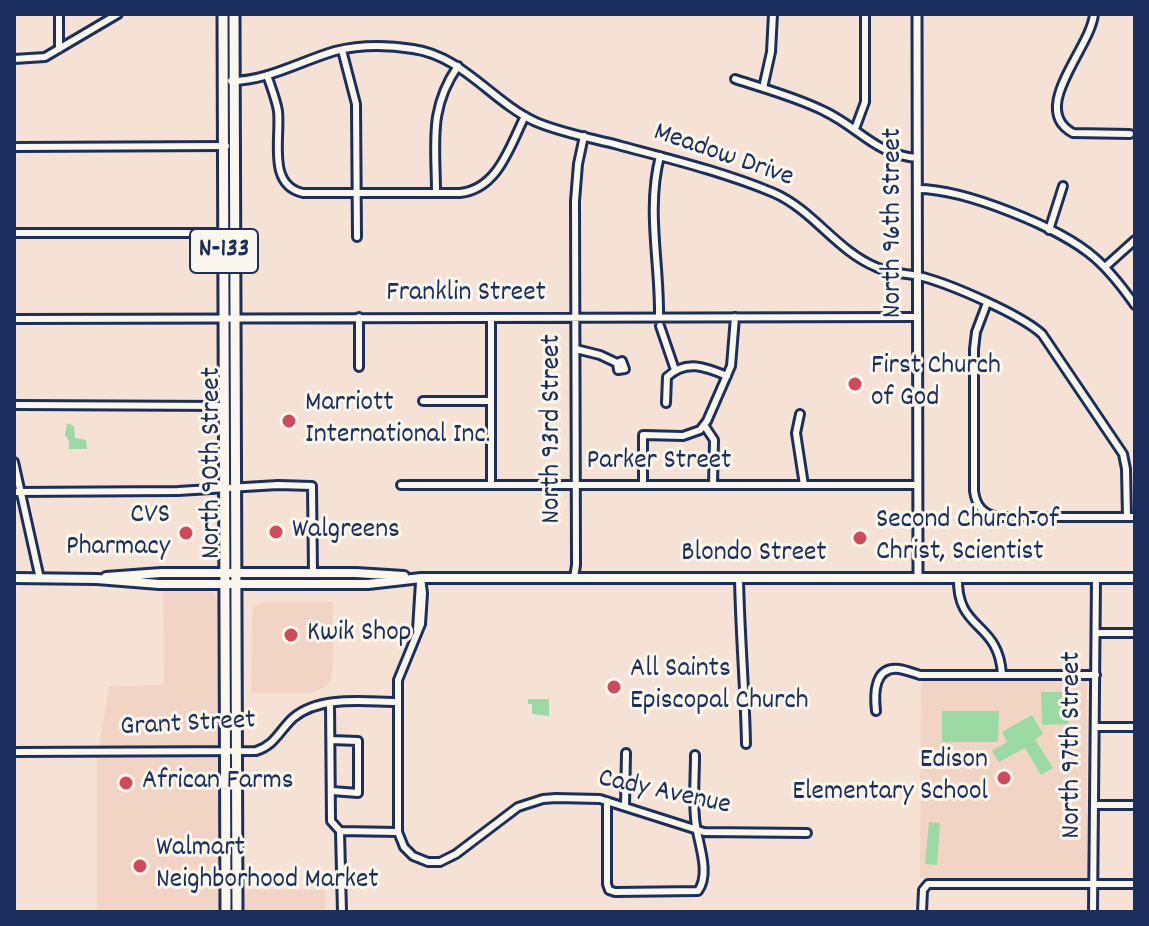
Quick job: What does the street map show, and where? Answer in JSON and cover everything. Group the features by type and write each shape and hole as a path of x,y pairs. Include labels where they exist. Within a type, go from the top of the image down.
{"main road":[{"name":"North 90th Street","path":"223,14 235,146 225,406 231,488"},
{"name":"North 90th Street","path":"226,912 231,488 230,318 224,233 224,146 234,14"},
{"name":"Blondo Street","path":"14,578 97,579 145,573 368,584 421,578"},
{"name":"Blondo Street","path":"231,578 313,573 421,578 1135,578"},
{"name":"North 90th Street","path":"231,578 237,752 237,912"}],"street":[{"path":"59,14 59,49"},
{"path":"14,59 39,58 118,14"},
{"path":"763,88 771,52 773,14"},
{"path":"855,129 865,102 865,14"},
{"name":"North 96th Street","path":"917,14 918,576"},
{"path":"1094,14 1087,40 1059,91 1060,118 1065,128 1073,133 1130,134"},
{"name":"Meadow Drive","path":"229,81 267,75 357,47 414,49 439,56 458,66 501,101 550,127 660,156 778,195 806,213 866,262 886,271 917,275 987,303 1024,320 1042,334 1120,447 1126,469 1127,517"},
{"path":"342,50 356,104 357,237"},
{"path":"436,193 437,109 444,88 458,66"},
{"path":"267,75 277,110 280,175 292,189 305,193 468,192 490,181 525,116"},
{"path":"735,79 822,110 855,129 885,152 917,158"},
{"name":"North 93rd Street","path":"574,578 576,184 584,136"},
{"path":"14,147 235,146"},
{"path":"659,317 653,199 660,156"},
{"path":"1049,230 1063,186"},
{"path":"918,189 968,196 1078,245 1105,267 1135,305"},
{"path":"14,233 224,233"},
{"path":"1105,267 1135,240"},
{"path":"987,303 976,332 974,349 974,494 982,510 998,517 1135,517"},
{"path":"359,317 359,367"},
{"path":"643,485 643,435 691,435 704,425 733,357 735,317"},
{"name":"Franklin Street","path":"14,319 918,317"},
{"path":"491,319 491,485"},
{"path":"660,326 675,370"},
{"path":"576,349 617,363"},
{"path":"666,403 667,377 675,370 698,365 727,376"},
{"path":"423,401 491,401"},
{"path":"14,405 225,406"},
{"path":"800,414 796,433 804,485"},
{"path":"704,425 714,440 713,485"},
{"path":"14,462 17,492 40,579"},
{"name":"Parker Street","path":"401,485 917,485"},
{"path":"17,492 312,486 313,573"},
{"path":"958,577 961,606 997,645 1002,675"},
{"path":"340,831 399,834 399,674 416,635 417,595 421,578"},
{"path":"739,578 746,744"},
{"name":"North 97th Street","path":"1093,912 1096,578"},
{"path":"1096,633 1135,633"},
{"path":"876,711 877,682 889,670 899,669 920,675 1096,675"},
{"name":"Grant Street","path":"14,752 237,752 266,747 297,715 330,703 398,702"},
{"path":"330,703 331,821 340,831 342,912"},
{"path":"1096,727 1135,727"},
{"path":"331,740 358,741 358,793 332,791"},
{"path":"625,806 626,753"},
{"path":"607,801 609,890 698,891 702,870 701,841 695,822 695,755"},
{"name":"Cady Avenue","path":"399,834 413,856 428,862 440,862 456,854 508,813 525,804 556,798 607,801 698,830 807,833"},
{"path":"1096,805 1135,805"},
{"path":"922,912 926,885 1135,884"}],"shaded area":[{"path":"163,590 210,590 218,599 220,912 97,912 97,759 109,686 164,685"},
{"path":"262,602 333,602 333,667 331,680 325,687 309,693 251,693 252,613 253,607"},
{"name":"Edison Elementary School","path":"921,678 1087,678 1087,878 920,878"},
{"path":"240,889 325,890 326,912 241,912"}],"green space":[{"path":"67,423 74,426 75,438 86,440 87,449 69,449 65,435"},
{"path":"1041,692 1069,692 1069,724 1042,725"},
{"path":"528,699 549,699 549,716 532,714 532,704 528,704"},
{"path":"942,711 999,711 998,742 942,742"},
{"path":"1032,715 1043,734 1035,739 1053,768 1041,775 1025,748 999,762 992,751 1007,742 1002,732"},
{"path":"929,822 940,823 937,865 925,864"}],"place":[{"name":"First Church of God","path":"855,384"},
{"name":"Marriott International Inc.","path":"289,421"},
{"name":"Walgreens","path":"276,532"},
{"name":"CVS Pharmacy","path":"186,533"},
{"name":"Second Church of Christ, Scientist","path":"860,538"},
{"name":"Kwik Shop","path":"291,635"},
{"name":"All Saints Episcopal Church","path":"614,687"},
{"name":"Edison Elementary School","path":"1004,778"},
{"name":"African Farms","path":"126,783"},
{"name":"Walmart Neighborhood Market","path":"140,866"}]}
